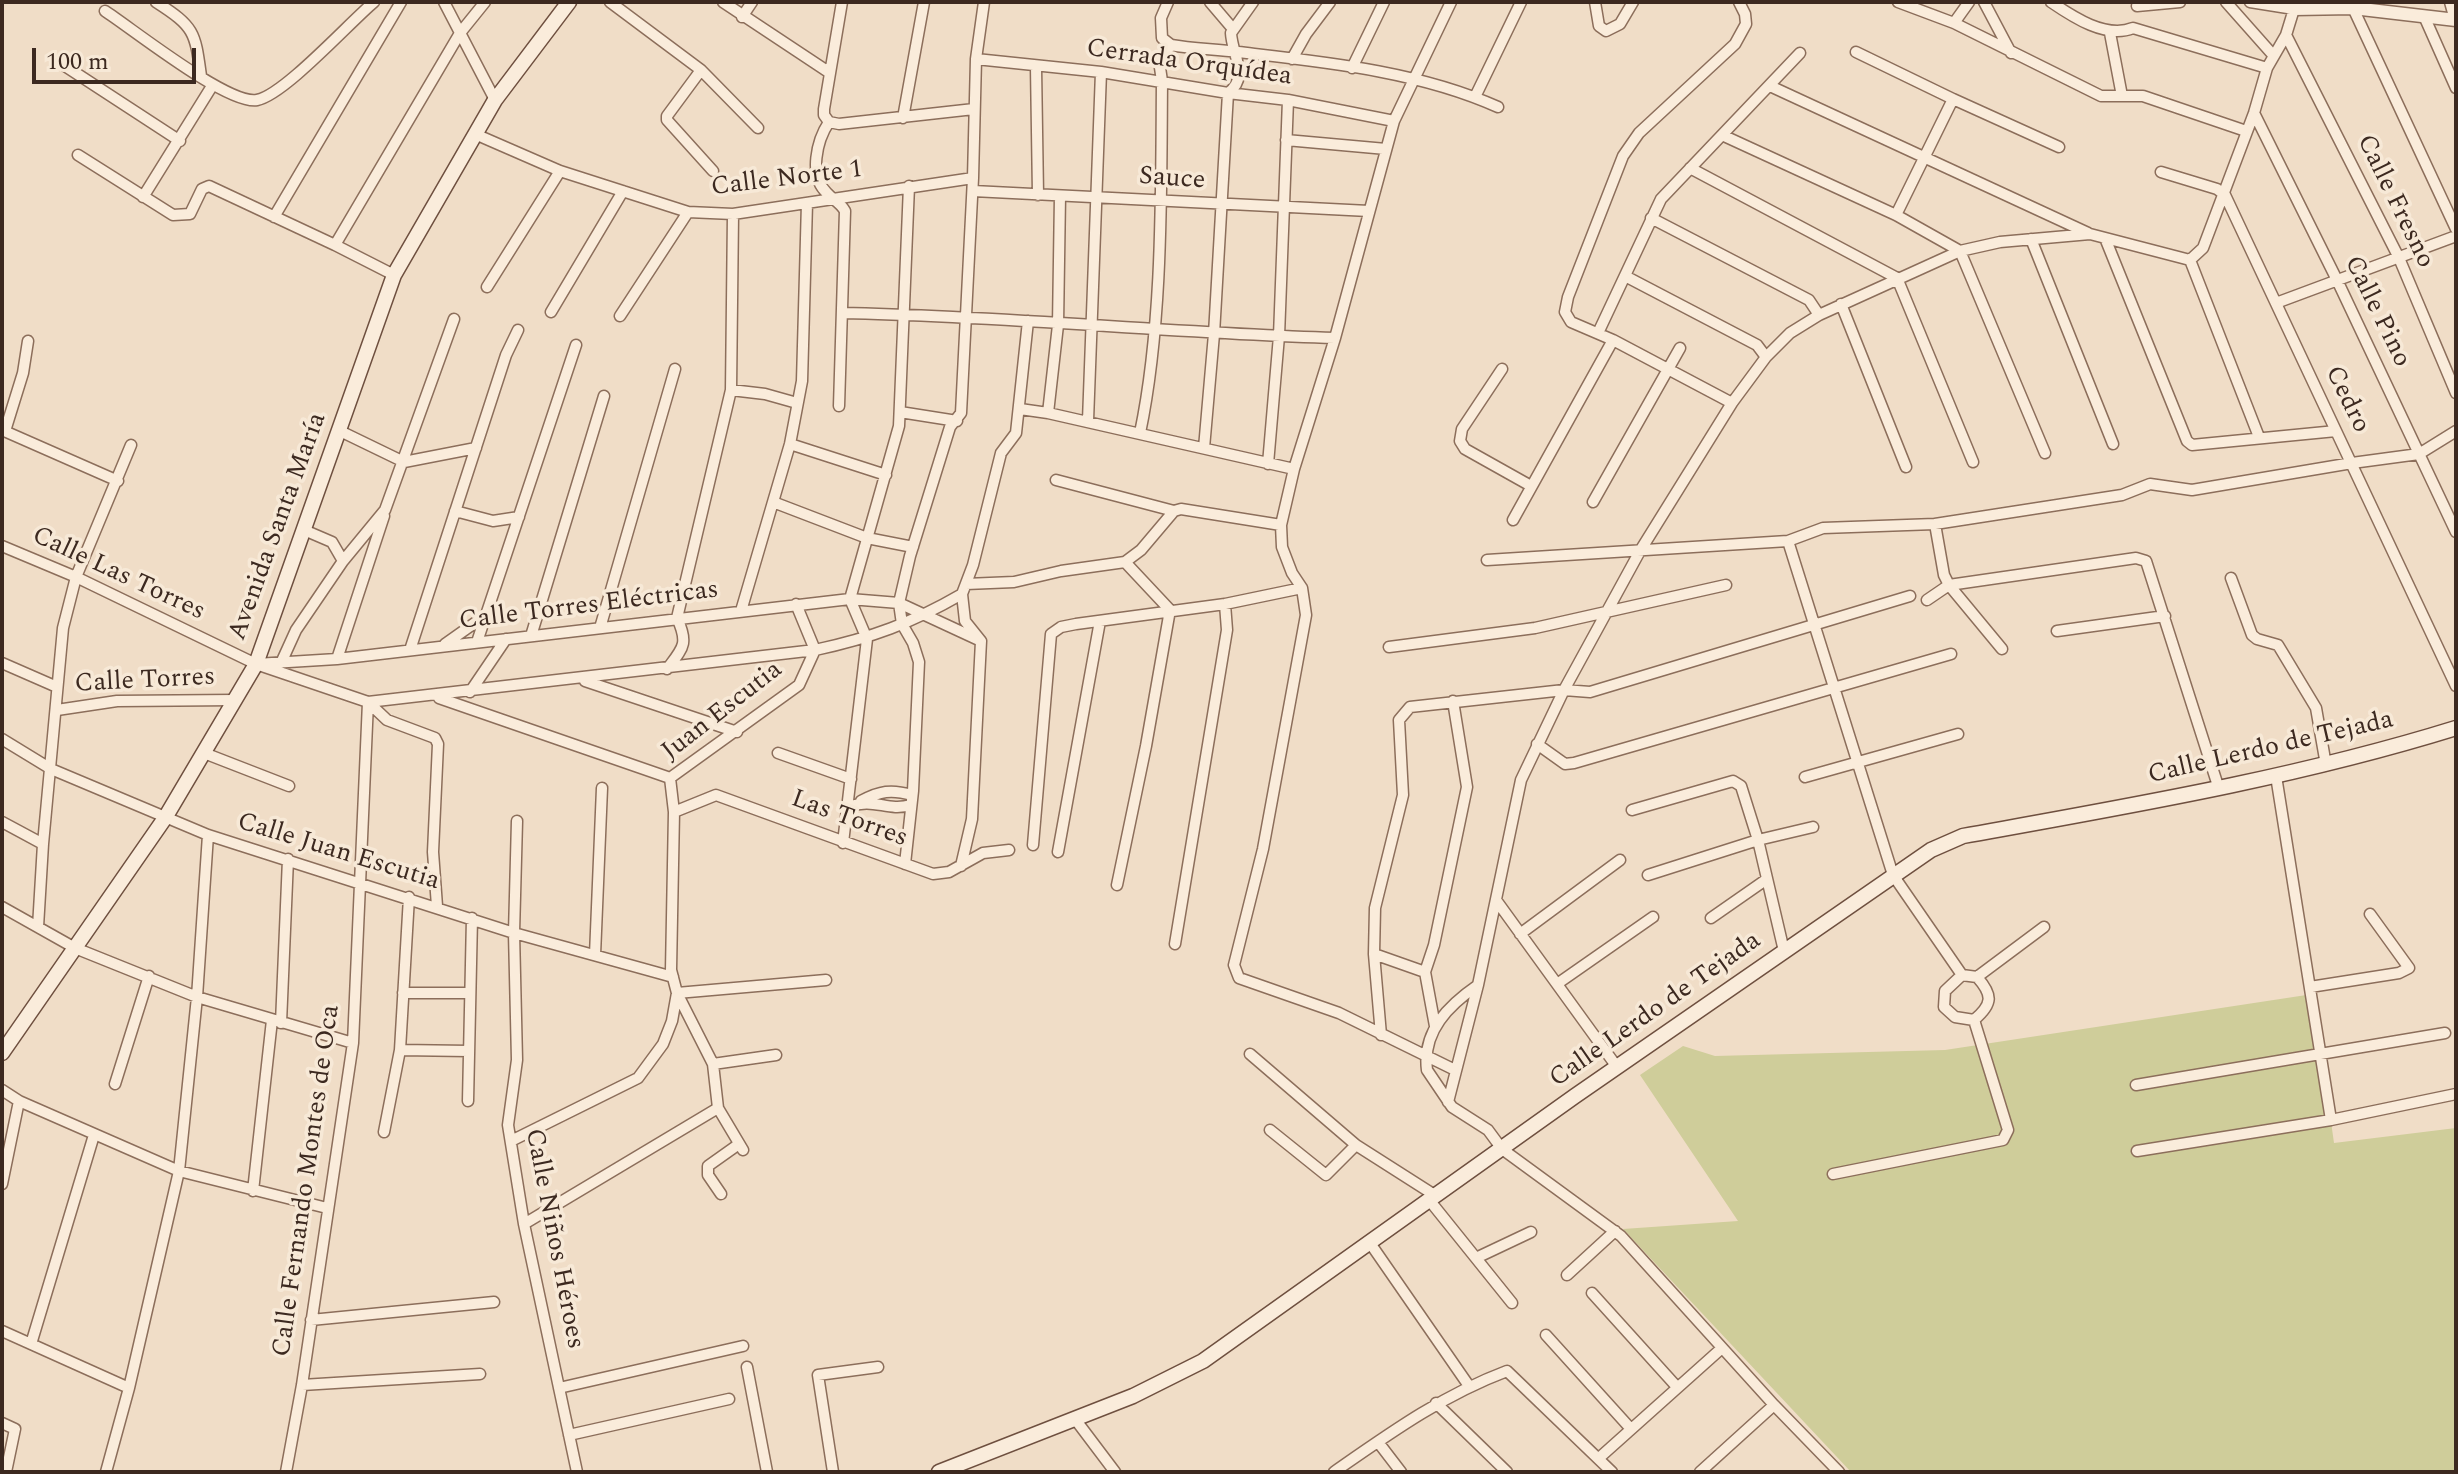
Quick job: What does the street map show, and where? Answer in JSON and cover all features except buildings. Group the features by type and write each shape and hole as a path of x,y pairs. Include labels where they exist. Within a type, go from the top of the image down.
{"main road":[{"name":"Avenida Santa María","path":"2,1053 165,818 256,664 394,275 495,100 569,2"},
{"name":"Calle Lerdo de Tejada","path":"939,1472 1133,1396 1203,1361 1617,1067 1931,850 1963,836 2219,789 2326,765 2456,728"}],"street":[{"path":"156,2 190,27 196,39 201,76"},
{"path":"105,11 212,86 241,100 257,100 285,84 374,2"},
{"path":"274,217 401,2"},
{"path":"444,2 495,100"},
{"path":"335,245 460,33 485,2"},
{"path":"610,2 701,70 758,128"},
{"path":"723,2 830,73"},
{"path":"742,17 752,2"},
{"path":"842,2 824,115 829,122 839,124 974,109"},
{"path":"903,118 924,2"},
{"path":"905,864 912,800 919,662 902,624 899,603 950,427 961,413 973,191 976,59 984,2"},
{"path":"1168,2 1160,27 1162,38 1171,45 1352,68 1414,80 1475,97 1498,107"},
{"path":"1210,2 1233,29"},
{"path":"1204,448 1228,93 1235,88 1239,78 1231,38 1233,29 1253,2"},
{"path":"1292,59 1330,2"},
{"path":"1352,68 1384,2"},
{"path":"1451,2 1394,121 1335,338 1294,469 1281,525 1282,547 1292,573 1302,588 1306,615 1263,849 1234,965 1239,978 1339,1013 1455,1070"},
{"path":"1475,97 1521,2"},
{"path":"1595,2 1599,26 1606,31 1620,24 1633,2"},
{"path":"1732,403 1613,340 1571,322 1565,312 1568,297 1623,156 1639,133 1735,44 1746,24 1739,2"},
{"path":"1898,2 1954,23 2101,96 2143,96 2246,131"},
{"path":"1954,23 1969,2"},
{"path":"1984,2 2011,53"},
{"path":"2051,2 2110,33 2133,28 2267,68"},
{"path":"2133,28 2136,4 2180,2"},
{"path":"2226,2 2273,55"},
{"path":"2250,2 2353,8 2387,6 2455,20 2450,2"},
{"path":"2190,260 2203,248 2225,195 2267,68 2286,35 2290,5"},
{"path":"2353,8 2456,229"},
{"path":"2424,16 2456,88"},
{"path":"2110,33 2122,96"},
{"name":"Calle Fresno","path":"2286,35 2399,258 2456,393"},
{"path":"1140,433 1147,400 1161,201 1162,81 1159,61 1171,45"},
{"path":"1856,52 2059,147"},
{"path":"1598,333 1661,199 1800,53"},
{"name":"Cerrada Orquídea","path":"976,59 1162,81 1288,100 1394,121"},
{"path":"65,66 180,141"},
{"path":"1036,67 1038,195"},
{"path":"701,70 667,120 713,171"},
{"path":"1088,421 1101,72"},
{"path":"143,197 212,86"},
{"path":"1770,86 2090,234 2190,260"},
{"path":"1896,215 1953,99"},
{"path":"1268,464 1279,336 1288,100"},
{"name":"Calle Pino","path":"2254,113 2456,532"},
{"path":"829,122 820,135 817,163 823,190 845,211 839,406"},
{"name":"Calle Norte 1","path":"475,134 560,171 688,212 733,214 973,178"},
{"path":"1722,135 1896,215 1960,251 2045,453"},
{"path":"1286,140 1386,149"},
{"path":"78,155 173,215 190,214 202,189 209,186 394,275"},
{"path":"1690,168 1897,278 1973,462"},
{"path":"487,287 560,171"},
{"path":"2161,172 2217,189 2225,195"},
{"path":"843,843 867,639 850,599 899,426 909,186"},
{"path":"551,312 623,191"},
{"name":"Sauce","path":"973,191 1369,211"},
{"name":"Cedro","path":"2225,195 2456,686"},
{"path":"1048,413 1058,325 1060,196"},
{"path":"741,611 790,444 802,381 807,203"},
{"path":"620,316 688,212"},
{"path":"667,669 682,650 685,636 677,618 731,390 733,214"},
{"path":"1651,218 1809,300 1819,315"},
{"path":"1448,1102 1478,985 1521,780 1564,690 1640,551 1732,403 1766,357 1790,333 1819,315 1960,251 2000,242 2090,234"},
{"path":"2276,303 2456,236"},
{"path":"2105,238 2187,441 2192,445 2336,431"},
{"path":"2031,239 2113,444"},
{"path":"2190,260 2259,437"},
{"path":"1625,276 1757,345 1766,357"},
{"path":"1841,304 1906,467"},
{"path":"842,313 965,316 1058,325 1335,338"},
{"path":"337,659 385,510 454,319"},
{"path":"961,866 972,819 981,641 965,621 964,589 1001,453 1016,433 1028,321"},
{"path":"410,650 506,355 518,330"},
{"path":"1513,520 1613,340"},
{"path":"28,341 23,373 3,430 118,481"},
{"path":"477,642 576,345"},
{"path":"1593,502 1680,348"},
{"path":"600,628 675,369"},
{"path":"1502,369 1462,429 1460,441 1465,449 1531,486"},
{"path":"731,390 765,394 797,403"},
{"path":"531,636 604,396"},
{"path":"1020,409 1088,421 1294,469"},
{"path":"900,412 957,421"},
{"path":"340,431 404,462 476,448"},
{"path":"1487,560 1788,541 1823,528 1935,524 2122,495 2150,484 2192,490 2419,454 2456,431"},
{"path":"790,444 886,475"},
{"path":"38,927 63,628 76,577 131,445"},
{"path":"1056,480 1174,511 1193,510 1281,525"},
{"path":"773,502 867,538 913,547"},
{"path":"281,663 296,630 343,561 385,510"},
{"path":"455,511 493,521 519,517"},
{"path":"368,702 667,669 815,650 867,639 926,616 964,589 1125,562 1141,550 1174,511"},
{"path":"1935,524 1944,575 1949,585 2002,649"},
{"path":"304,530 332,542 343,561"},
{"path":"1788,541 1893,875 1962,975 1977,977 1987,989 1989,1002 1985,1011 1974,1020 1955,1017 1944,1007 1945,991 1962,975"},
{"name":"Calle Las Torres","path":"2,546 76,577 256,664 368,702 387,720 435,738 438,744 433,852 437,906"},
{"path":"1927,600 1949,585 2136,558 2146,561 2219,789"},
{"path":"1125,562 1170,610"},
{"path":"2231,578 2252,635 2278,645 2316,708 2326,765"},
{"path":"1389,647 1535,628 1726,585"},
{"path":"1033,845 1051,634 1061,627 1225,604 1302,588"},
{"path":"1381,1035 1374,954 1375,908 1403,795 1399,720 1410,707 1564,690 1590,692 1910,596"},
{"name":"Calle Torres Eléctricas","path":"256,664 337,659 850,599 899,603 981,641"},
{"name":"Juan Escutia","path":"674,812 670,778 799,685 815,650 796,604"},
{"path":"1175,944 1227,630 1225,604"},
{"path":"1117,885 1170,610"},
{"path":"442,646 486,615"},
{"path":"2057,631 2165,616"},
{"path":"1058,852 1100,621"},
{"path":"470,692 506,639"},
{"path":"1537,744 1565,764 1574,763 1951,654"},
{"path":"2,663 57,687"},
{"path":"579,679 737,732"},
{"path":"433,696 670,778"},
{"name":"Calle Torres","path":"57,710 117,701 236,700"},
{"path":"1453,701 1467,787 1434,945 1425,972 1435,1026 1426,1064 1429,1074 1448,1102 1488,1130 1502,1149 1615,1231 1836,1471"},
{"name":"Calle Fernando Montes de Oca","path":"286,1472 353,1043 368,702"},
{"path":"1805,777 1958,734"},
{"name":"Calle Juan Escutia","path":"2,739 51,769 208,835 360,881 514,933 673,977"},
{"path":"204,753 289,786"},
{"path":"778,753 851,779"},
{"path":"2276,776 2331,1120"},
{"path":"1632,810 1733,781 1741,786 1758,840 1784,951"},
{"path":"595,955 602,788"},
{"path":"848,807 880,791 895,790 912,800"},
{"name":"Las Torres","path":"674,812 716,795 933,874 949,872 983,853 1009,850"},
{"path":"860,802 869,801 893,808 912,800"},
{"path":"674,812 673,977 677,993 713,1064 718,1108 741,1147 708,1166 708,1175 721,1194"},
{"name":"Calle Niños Héroes","path":"517,821 514,933 517,1060 508,1125 524,1224 577,1472"},
{"path":"2,822 43,844"},
{"path":"1648,875 1758,840 1813,827"},
{"path":"106,1472 129,1388 179,1171 197,997 208,835"},
{"path":"253,1191 277,1022 288,859"},
{"path":"1520,934 1620,860"},
{"path":"1711,918 1767,879"},
{"path":"384,1132 400,1050 409,897"},
{"path":"1496,900 1617,1067"},
{"path":"2,907 75,948 197,997 353,1043"},
{"path":"2310,987 2399,973 2409,968 2370,914"},
{"path":"1557,984 1653,917"},
{"path":"468,1101 472,918"},
{"path":"1977,977 2044,927"},
{"path":"1374,954 1425,972"},
{"path":"115,1084 149,976"},
{"path":"677,993 826,980"},
{"path":"1435,1026 1447,1010 1478,985"},
{"path":"403,993 470,993"},
{"path":"511,1141 638,1078 663,1044 672,1021 677,993"},
{"path":"1833,1174 2003,1140 2008,1130 1974,1020"},
{"path":"2136,1085 2445,1033"},
{"path":"400,1050 469,1051"},
{"path":"1250,1054 1356,1145 1433,1198 1512,1303"},
{"path":"713,1064 776,1055"},
{"path":"2,1090 19,1101 179,1171 327,1208"},
{"path":"2137,1151 2331,1120 2456,1094"},
{"path":"2,1184 19,1101"},
{"path":"524,1224 718,1108"},
{"path":"1270,1130 1326,1175 1356,1145"},
{"path":"31,1344 94,1135"},
{"path":"1567,1275 1615,1231"},
{"path":"1476,1258 1531,1232"},
{"path":"1370,1243 1469,1386"},
{"path":"1592,1293 1677,1387"},
{"path":"311,1320 494,1302"},
{"path":"2,1331 129,1388"},
{"path":"1546,1335 1631,1429"},
{"path":"559,1388 743,1346"},
{"path":"1599,1458 1722,1348"},
{"path":"747,1367 767,1472"},
{"path":"833,1472 818,1375 878,1367"},
{"path":"1334,1472 1436,1403 1507,1371 1612,1472"},
{"path":"302,1385 480,1374"},
{"path":"569,1435 729,1399"},
{"path":"1436,1403 1507,1472"},
{"path":"1701,1472 1774,1405"},
{"path":"1075,1419 1115,1472"},
{"path":"2,1423 15,1429 6,1472"},
{"path":"1378,1442 1401,1472"}],"shaded area":[{"path":"2313,994 2334,1143 2456,1128 2456,1472 1851,1472 1623,1229 1738,1221 1640,1075 1683,1046 1715,1056 1945,1050"}]}
